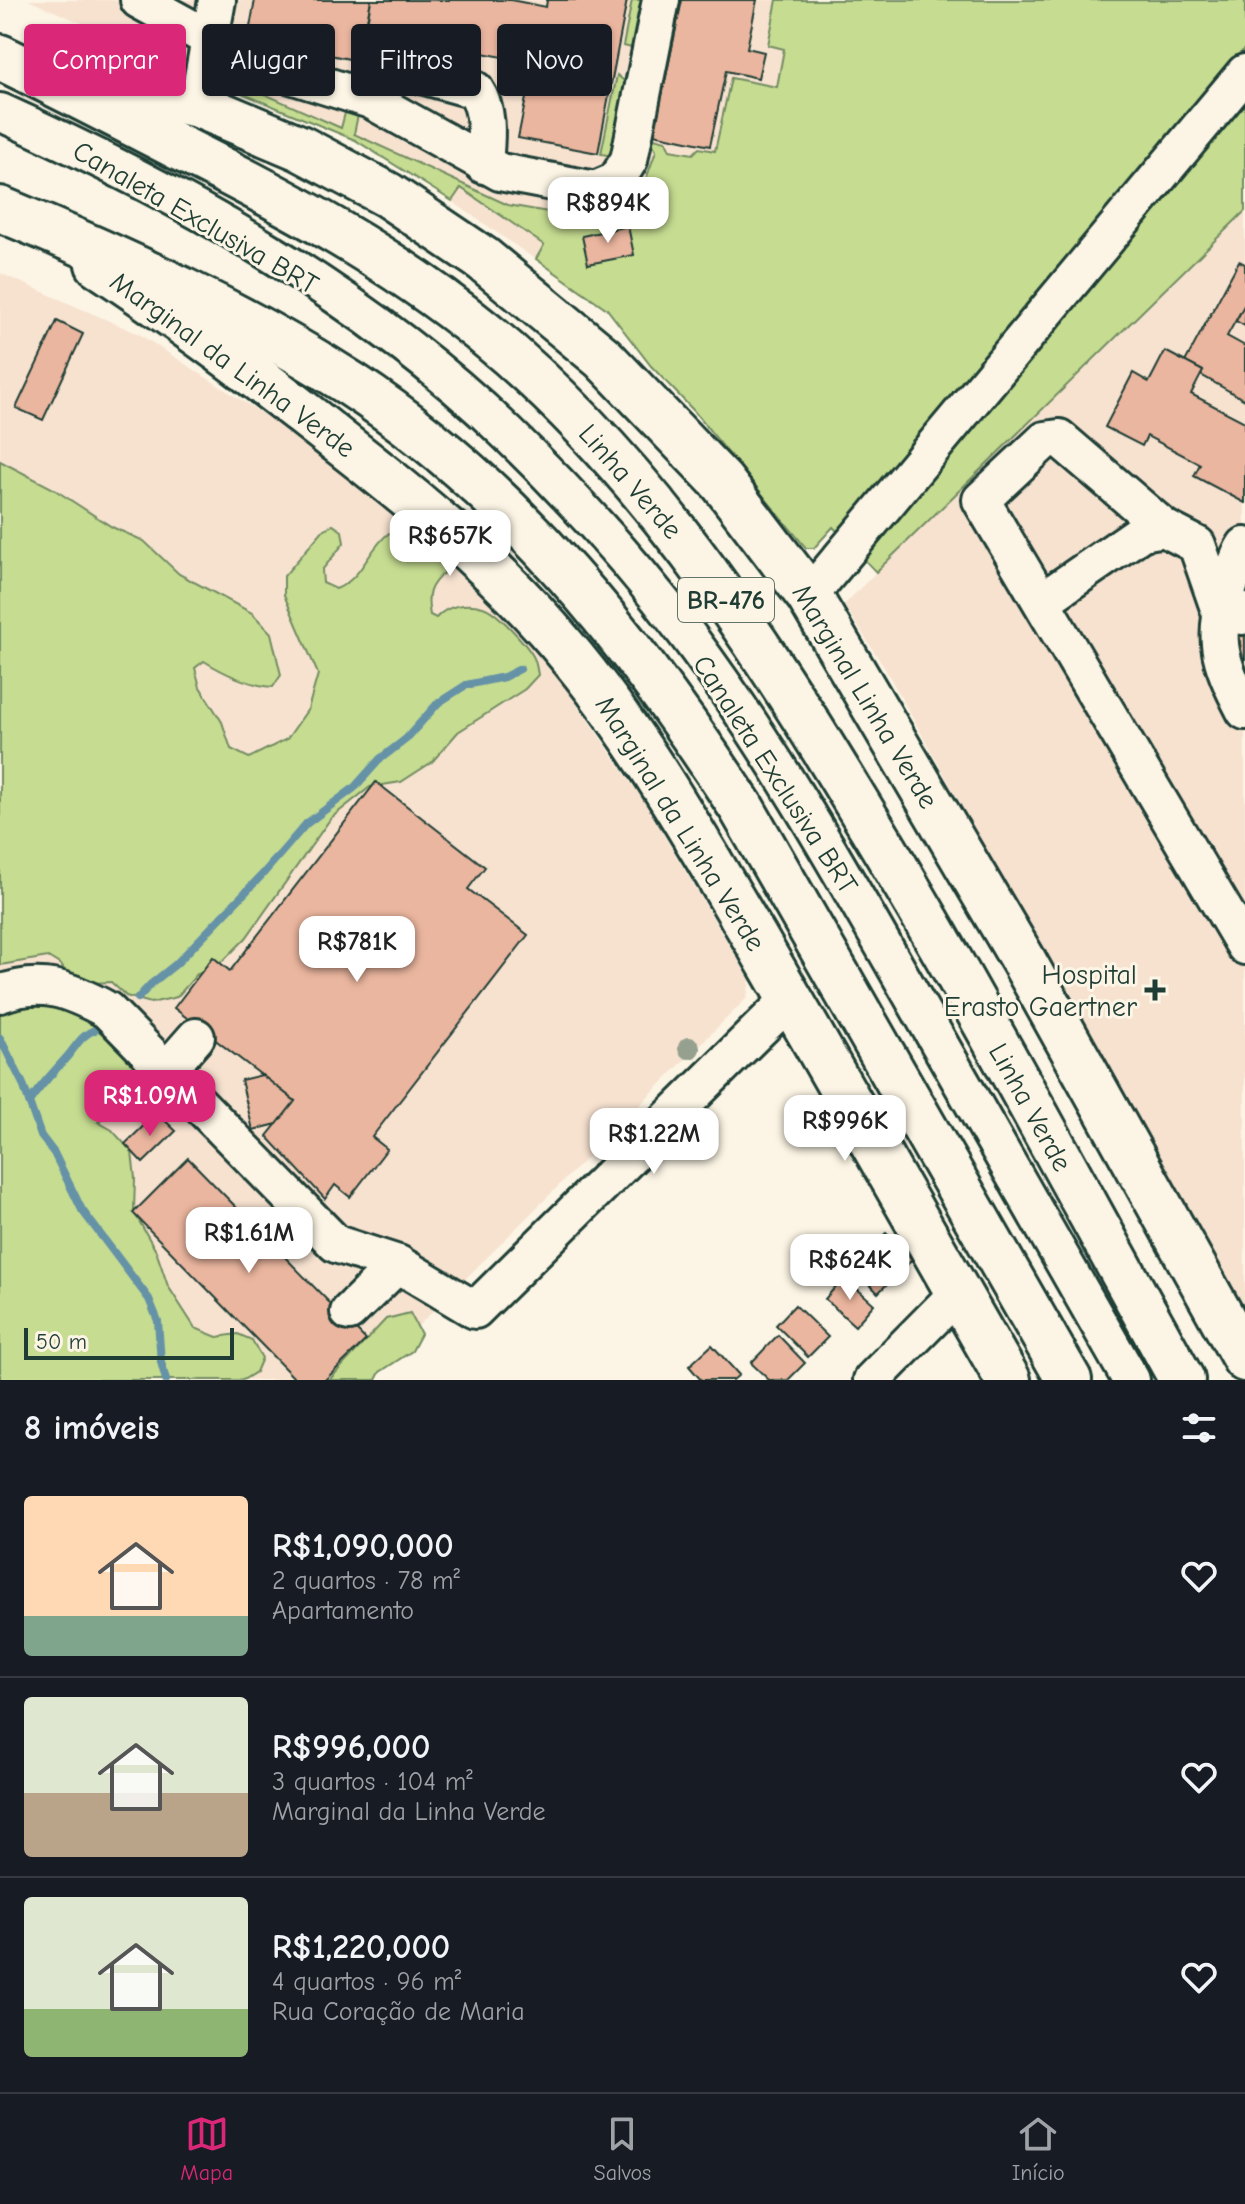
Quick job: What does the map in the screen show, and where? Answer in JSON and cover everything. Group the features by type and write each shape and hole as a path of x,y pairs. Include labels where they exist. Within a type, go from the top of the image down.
{"main road":[{"name":"Marginal Linha Verde","path":"7,60 198,105 300,148 388,195 483,259 603,358 722,482 809,596 1023,960 1245,1359"},
{"name":"Linha Verde","path":"7,60 282,199 391,263 477,327 541,382 638,484 735,612 840,775 946,953 1182,1380"},
{"path":"0,209 222,309 352,385 444,455 545,549 639,657 693,732 741,807 1069,1380"},
{"name":"Marginal da Linha Verde","path":"40,225 285,398 410,497 508,587 547,628 627,727 688,825 1008,1380"}],"street":[{"path":"139,0 202,35"},
{"path":"213,24 217,0"},
{"path":"335,89 371,100 500,172 595,190 616,181 629,160 636,66 661,0"},
{"path":"371,100 385,69 393,67 475,90 483,102 486,130 484,165"},
{"path":"809,596 1245,73"},
{"path":"198,105 202,83"},
{"name":"Canaleta Exclusiva BRT","path":"0,112 137,178 225,226 379,327 450,382 507,432 636,571 689,638 808,817 1131,1380"},
{"path":"1233,612 1197,545 1164,528 1059,438 1045,440 981,500 1245,946"},
{"path":"1042,601 1142,532 1164,528"},
{"path":"1245,546 1233,612 1219,648 1226,674 1245,711"},
{"path":"0,994 19,987 41,985 78,994 107,1010 336,1244 398,1264 475,1310 790,999"},
{"path":"167,1070 196,1037"},
{"path":"349,1312 398,1264"},
{"path":"872,1380 958,1293"}],"shaded area":[{"path":"28,0 1245,0 1245,1313 884,667 844,605 876,572 834,527 814,548 651,366 607,309 444,196 355,140 248,96 335,96 335,24 202,24 202,66 186,58 186,24 84,24"},
{"path":"0,273 139,334 286,429 433,542 555,672 643,800 750,980 747,998 364,1380 0,1380"}],"green space":[{"path":"632,0 647,0 637,49 623,46"},
{"path":"777,0 1245,0 1245,48 843,537 833,527 814,548 806,548 693,410 651,366 607,309 536,259 544,245 461,188 452,201 355,140 248,96 269,96 341,128 348,102 360,105 354,134 508,205 611,223 628,216 638,202 656,151 650,137 666,141 670,150 693,154 699,148 715,151 731,78 777,87 784,49 768,45"},
{"path":"617,75 629,85 614,156 601,154"},
{"path":"1245,99 1245,211 876,572 858,553"},
{"path":"0,461 52,488 112,527 144,541 179,574 252,613 271,633 281,675 273,687 237,678 204,661 195,668 200,687 222,722 231,749 249,758 287,739 308,709 318,674 284,595 284,576 324,529 333,525 342,531 344,543 322,570 323,583 336,589 353,578 389,533 405,538 442,561 445,572 432,586 428,602 430,615 436,618 451,607 464,605 489,610 511,628 529,651 535,660 538,675 525,689 458,732 432,762 401,782 370,787 331,818 246,938 224,960 198,973 177,997 151,1003 126,996 111,982 70,979 61,965 48,957 0,965"},
{"path":"55,986 161,1079 147,1098 118,1106 98,1122 112,1130 132,1152 134,1212 156,1251 168,1286 195,1328 217,1337 238,1334 252,1340 262,1358 256,1372 243,1380 0,1380 0,998"},
{"path":"410,1313 421,1334 412,1351 380,1372 376,1380 329,1380 386,1319"}],"building":[{"path":"255,0 371,0 366,24 351,24 351,59 335,56 335,24 251,24"},
{"path":"371,0 511,0 546,7 547,0 627,0 612,79 612,24 497,24 497,56 481,53 481,24 367,24"},
{"path":"682,0 757,0 747,48 764,52 758,78 726,71 710,146 654,134"},
{"path":"526,96 609,96 598,153 518,138"},
{"path":"628,226 634,255 588,264 582,236"},
{"path":"1239,261 1245,264 1245,304 1227,336 1245,346 1245,400 1201,375 1203,371 1185,362"},
{"path":"1245,304 1245,326 1236,321"},
{"path":"57,321 83,334 43,420 16,408"},
{"path":"1165,351 1203,371 1191,394 1245,422 1245,503 1194,476 1200,464 1147,436 1142,446 1105,427 1133,373 1149,382"},
{"path":"1245,624 1245,667 1226,635"},
{"path":"376,782 485,867 468,889 528,935 372,1137 387,1149 350,1197 335,1185 325,1199 267,1136 295,1101 174,1008 213,957 230,971"},
{"path":"262,1075 295,1101 277,1124 253,1130 241,1080"},
{"path":"157,1113 176,1131 143,1163 125,1144"},
{"path":"188,1158 366,1340 325,1380 296,1380 133,1213"},
{"path":"886,1233 912,1260 878,1293 852,1266"},
{"path":"844,1277 874,1304 855,1326 825,1299"},
{"path":"795,1305 828,1337 808,1357 776,1325"},
{"path":"778,1335 805,1363 788,1380 769,1380 751,1363"},
{"path":"712,1345 739,1375 733,1380 701,1380 689,1366"}],"waterway":[{"path":"138,998 176,964 262,875 306,824 354,788 380,759 406,739 438,703 466,685 504,677 520,669"},
{"path":"97,1029 79,1041 29,1102 41,1136 54,1153 82,1210 149,1299 158,1321 161,1362 166,1380"},
{"path":"0,1038 29,1102"}],"place":[{"name":"Hospital Erasto Gaertner","path":"1155,990"}]}
